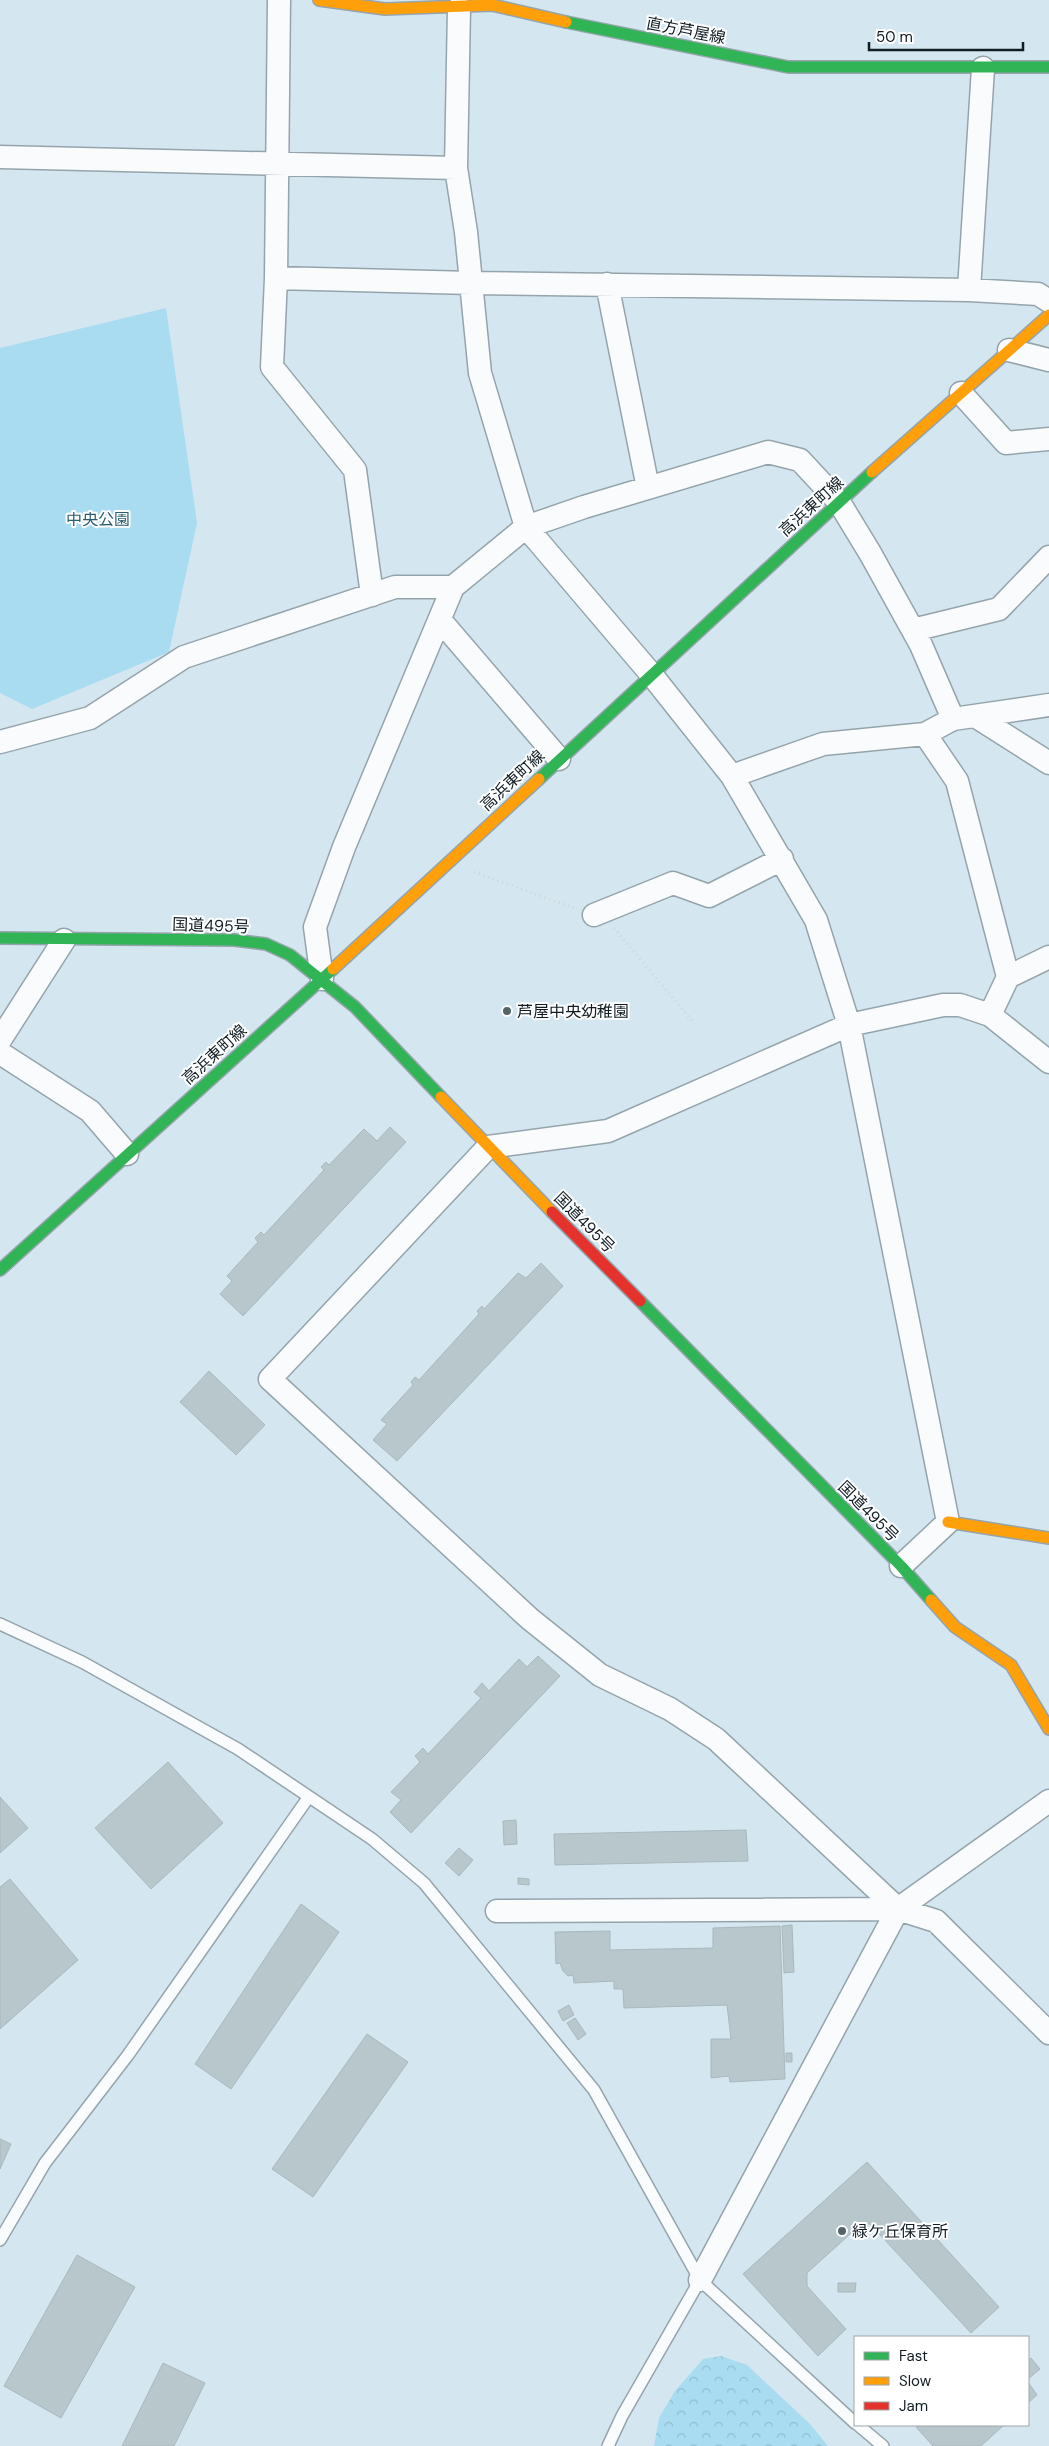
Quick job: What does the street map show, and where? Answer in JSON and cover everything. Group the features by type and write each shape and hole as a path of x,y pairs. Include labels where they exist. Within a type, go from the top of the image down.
{"main road":[{"name":"直方芦屋線","path":"319,0 385,9 459,8 492,5 788,68 1049,67"},
{"name":"高浜東町線","path":"0,1270 126,1154 322,979 839,502 1049,316"},
{"name":"国道495号","path":"0,938 234,940 266,944 290,955 322,979 356,1006 488,1147 901,1566 955,1627 1011,1665 1049,1729"},
{"path":"948,1522 1049,1538"}],"street":[{"path":"279,0 276,278 272,367 354,470 372,595"},
{"path":"459,8 456,168 466,232 480,373 526,527 651,674 732,776 816,920 849,1026 948,1522 901,1566"},
{"path":"969,290 982,68"},
{"path":"0,157 456,168"},
{"path":"276,278 471,284 606,284 969,290 1038,294 1049,301"},
{"path":"606,284 648,488"},
{"path":"1009,350 1049,360"},
{"path":"961,393 1006,443 1049,439"},
{"path":"322,979 315,927 344,847 454,586 526,527 768,452 800,460 839,502 964,717 1049,763"},
{"path":"913,630 999,609 1049,557"},
{"path":"0,742 90,718 184,657 395,587 454,586"},
{"path":"440,620 559,759"},
{"path":"732,776 823,744 925,734 964,717 1049,705"},
{"path":"925,734 957,780 1008,977"},
{"path":"594,915 673,883 709,896 782,859"},
{"path":"0,1040 64,940"},
{"path":"990,1015 1008,977 1049,957"},
{"path":"898,1909 716,1739 670,1710 600,1675 530,1619 270,1379 488,1147 608,1131 849,1026 943,1005 960,1005 990,1015 1049,1062"},
{"path":"0,1053 90,1111 126,1154"},
{"path":"700,2280 898,1909 1049,1801"},
{"path":"497,1911 898,1909 936,1921 1049,2033"}],"lane":[{"path":"0,1624 82,1662 238,1749 308,1798 372,1839 424,1882 594,2090 700,2280 854,2421"},
{"path":"0,2240 45,2163 128,2055 308,1798"},
{"path":"608,2446 622,2416 700,2280"},
{"path":"859,2426 883,2446"}],"green space":[{"name":"中央公園","path":"166,308 197,523 169,652 32,709 0,693 0,348"},
{"path":"721,2356 747,2365 810,2424 828,2446 654,2446 659,2418 675,2391 703,2359"}],"building":[{"path":"390,1127 406,1142 243,1316 220,1294 232,1281 227,1276 258,1242 255,1238 261,1232 264,1235 324,1170 321,1167 326,1162 329,1165 364,1129 377,1141"},
{"path":"541,1263 563,1286 397,1461 373,1440 387,1424 381,1420 413,1385 411,1382 415,1377 419,1380 479,1314 477,1311 482,1306 484,1309 518,1273 526,1278"},
{"path":"209,1371 265,1425 236,1455 180,1402"},
{"path":"538,1656 560,1676 411,1833 390,1812 401,1800 391,1792 420,1762 415,1756 423,1748 428,1754 481,1698 474,1692 482,1683 489,1691 519,1659 527,1667"},
{"path":"168,1762 223,1823 151,1889 95,1828"},
{"path":"0,1797 28,1828 0,1853"},
{"path":"516,1820 517,1844 504,1845 503,1821"},
{"path":"746,1830 748,1861 555,1865 554,1834"},
{"path":"459,1848 473,1860 459,1876 445,1863"},
{"path":"518,1878 529,1879 529,1885 518,1884"},
{"path":"10,1879 78,1960 0,2029 0,1887"},
{"path":"301,1904 339,1932 231,2089 195,2064"},
{"path":"792,1925 794,1972 784,1973 782,1926"},
{"path":"780,1926 785,2079 730,2082 729,2076 711,2078 711,2039 731,2039 727,2005 624,2008 623,1989 614,1989 614,1981 574,1983 573,1975 568,1976 563,1971 560,1963 556,1964 555,1932 610,1931 610,1950 713,1948 713,1928"},
{"path":"569,2005 574,2015 563,2021 558,2011"},
{"path":"575,2018 586,2034 578,2040 567,2023"},
{"path":"367,2034 408,2062 313,2197 272,2169"},
{"path":"786,2053 792,2053 792,2062 786,2062"},
{"path":"0,2139 11,2144 0,2169"},
{"path":"867,2162 999,2307 971,2333 870,2224 860,2225 807,2273 807,2286 846,2329 818,2356 743,2274"},
{"path":"77,2255 135,2287 61,2418 4,2386"},
{"path":"838,2283 856,2283 855,2292 838,2292"},
{"path":"1031,2358 1040,2369 1029,2378 1029,2360"},
{"path":"163,2363 205,2383 174,2446 122,2446"},
{"path":"1029,2383 1037,2395 1029,2402"},
{"path":"1003,2426 981,2446 933,2446 916,2427"}],"traffic: fast":[{"path":"566,22 788,67 1049,67"},
{"path":"539,779 872,472"},
{"path":"0,938 234,940 266,944 290,955 355,1007 441,1097"},
{"path":"0,1270 333,969"},
{"path":"640,1301 901,1566 931,1600"}],"traffic: slow":[{"path":"319,0 385,9 492,5 566,22"},
{"path":"872,472 1049,315"},
{"path":"333,969 539,779"},
{"path":"441,1097 552,1212"},
{"path":"948,1522 1049,1538"},
{"path":"931,1600 955,1627 1011,1665 1049,1729"}],"traffic: jam":[{"path":"552,1212 640,1301"}],"place":[{"name":"芦屋中央幼稚園","path":"507,1011"},
{"name":"緑ケ丘保育所","path":"842,2231"}]}
